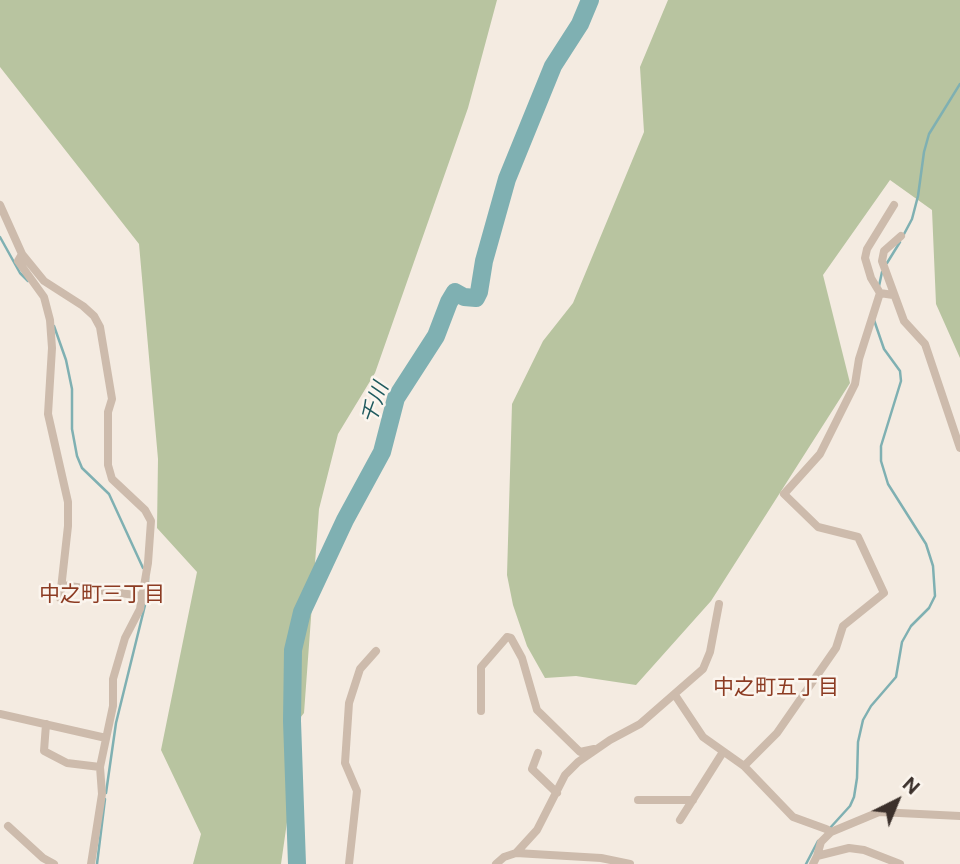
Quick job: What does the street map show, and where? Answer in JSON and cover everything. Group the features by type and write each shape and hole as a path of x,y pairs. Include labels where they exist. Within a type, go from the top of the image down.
{"street":[{"path":"0,205 22,254 44,281 83,306 94,316 100,327 111,399 108,412 108,465 112,479 145,510 151,521 148,563 140,609 125,638 113,679 113,706 100,767 102,794 91,864"},
{"path":"744,766 777,733 836,648 843,626 884,593 858,537 818,527 784,495 820,454 855,384 859,359 880,293 871,278 865,258 867,249 894,205"},
{"path":"901,236 884,251 882,261 904,321 925,344 960,448"},
{"path":"22,254 18,261 44,297 50,320 52,348 48,414 68,502 60,598"},
{"path":"880,293 893,295"},
{"path":"62,585 142,596"},
{"path":"516,853 537,830 565,775 578,762 640,724 703,669 710,652 719,604"},
{"path":"481,710 481,667 507,637 511,638 522,658 537,710 580,752 600,747"},
{"path":"349,864 357,791 345,763 349,703 360,669 376,651"},
{"path":"675,695 703,737 744,766 793,817 831,832"},
{"path":"0,713 106,738"},
{"path":"46,724 44,751 67,763 100,767"},
{"path":"680,820 723,752"},
{"path":"538,753 532,769 557,793"},
{"path":"638,800 693,800"},
{"path":"815,860 821,842 831,832 880,811 960,816"},
{"path":"8,826 43,858 54,864"},
{"path":"815,860 849,848 864,850 900,864"},
{"path":"496,864 504,857 516,853 630,864"}],"green space":[{"path":"0,0 497,0 468,108 375,373 338,434 319,509 304,713 289,732 288,815 281,864 193,864 201,834 161,750 197,572 157,528 158,459 139,244 0,67"},
{"path":"668,0 960,0 960,358 936,304 932,210 890,180 823,275 850,383 711,601 636,685 576,676 545,678 527,646 513,605 507,575 512,404 543,341 573,303 644,132 640,67"}],"waterway":[{"name":"千川","path":"297,864 292,721 293,650 302,612 345,520 382,452 396,398 436,336 449,302 455,292 464,297 476,298 479,292 484,261 507,179 553,66 580,24 590,0"},
{"path":"903,236 912,219 918,196 929,134 960,84"},
{"path":"0,237 20,273 28,281"},
{"path":"887,263 900,242"},
{"path":"879,286 882,272"},
{"path":"830,828 850,806 854,797 858,742 863,720 871,706 896,677 902,642 911,626 929,608 935,596 933,566 926,544 888,484 881,461 881,446 901,381 900,371 884,349 874,320"},
{"path":"54,326 66,360 72,389 72,429 77,456 82,468 109,494 143,568"},
{"path":"106,793 116,723 148,593 148,577"},
{"path":"97,864 105,799"},
{"path":"806,864 818,841"}],"district":[{"name":"中之町三丁目","path":"102,595"},
{"name":"中之町五丁目","path":"776,688"}]}
